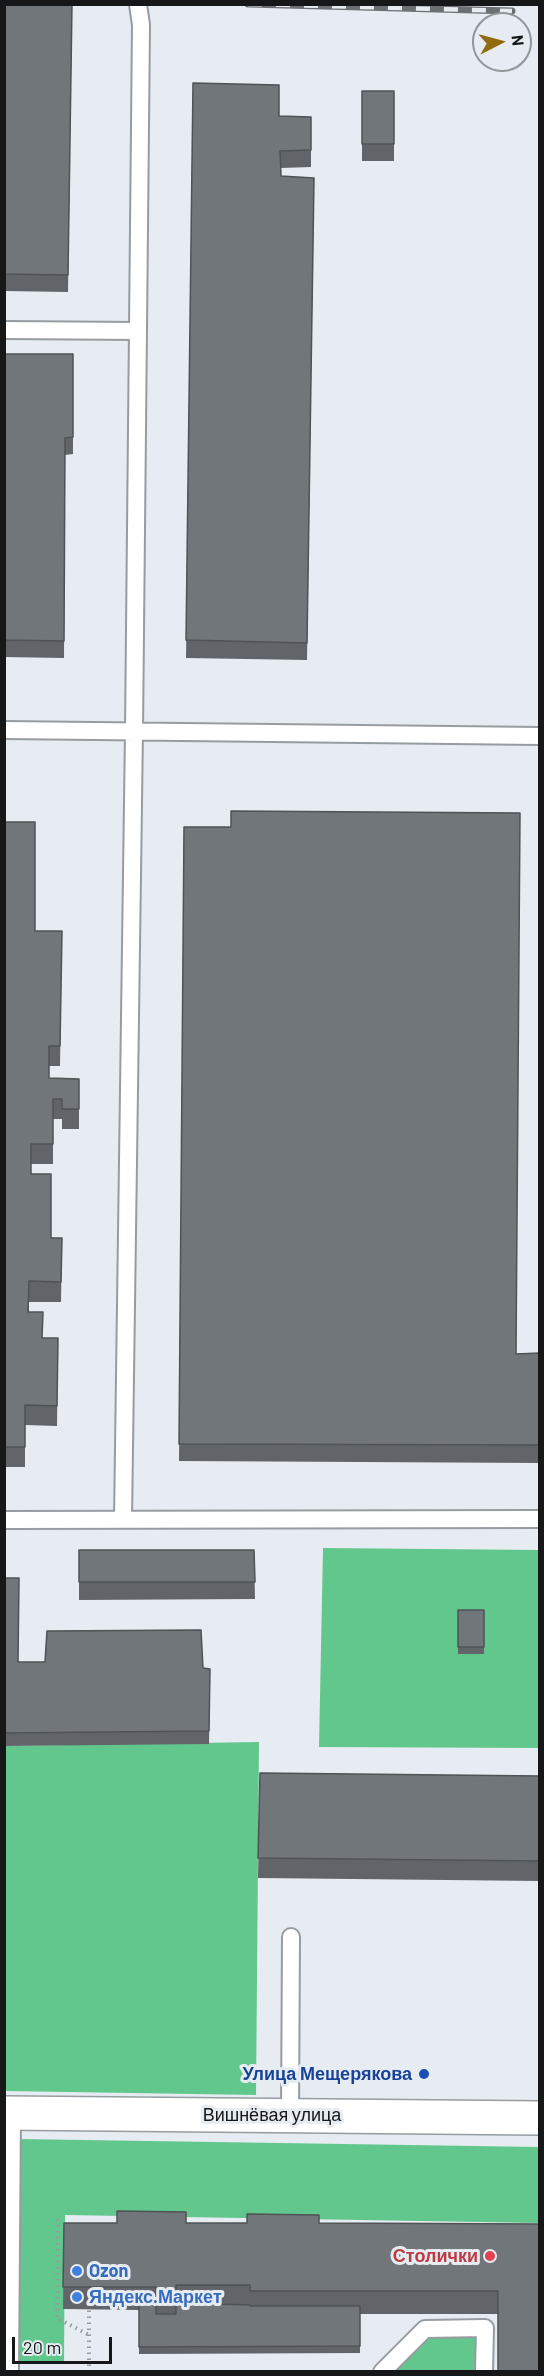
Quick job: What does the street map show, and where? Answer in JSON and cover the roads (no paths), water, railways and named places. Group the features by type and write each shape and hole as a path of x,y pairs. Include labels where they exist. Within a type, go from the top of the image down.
{"street":[{"name":"Вишнёвая улица","path":"8,2113 540,2118"}],"lane":[{"path":"123,1519 138,331 141,25 138,4"},
{"path":"4,330 138,331"},
{"path":"4,730 540,736"},
{"path":"4,1520 540,1519"},
{"path":"290,2115 291,1937"},
{"path":"8,2113 8,2348 10,2372"},
{"path":"382,2372 425,2329 485,2328 484,2372"}],"railway":[{"path":"248,4 512,11"}],"place":[{"name":"Улица Мещерякова","path":"424,2074"},
{"name":"Столички","path":"490,2256"},
{"name":"Ozon","path":"77,2271"},
{"name":"Яндекс.Маркет","path":"77,2297"}]}
